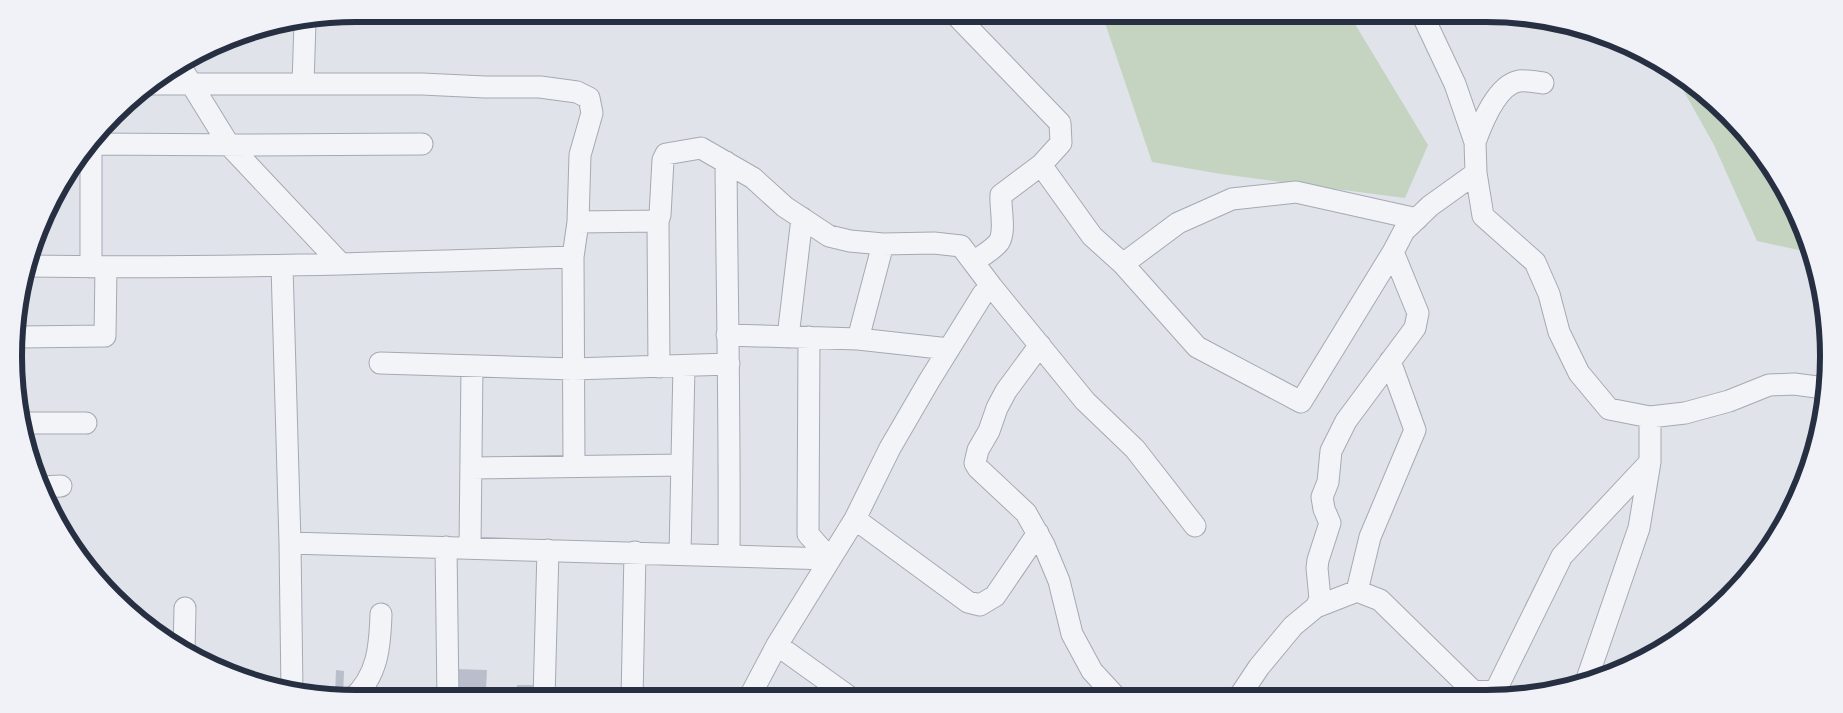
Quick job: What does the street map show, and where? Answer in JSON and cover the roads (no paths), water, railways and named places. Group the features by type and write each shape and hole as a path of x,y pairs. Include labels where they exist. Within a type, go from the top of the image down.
{"street":[{"path":"962,22 1060,123 1061,143 1041,165 1001,195 1000,208 1003,224 1000,241 974,262"},
{"path":"1426,22 1455,84 1476,142"},
{"path":"303,84 305,26"},
{"path":"183,71 229,145 341,264"},
{"path":"1543,83 1520,80 1508,86 1484,118 1476,142 1476,173 1483,216 1535,262 1549,294 1559,332 1579,373 1609,409 1650,417 1685,413 1729,401 1769,385 1794,384 1819,388"},
{"path":"164,84 540,87 577,92 590,98 592,113 580,154 578,222 573,257 574,466"},
{"path":"99,144 422,144"},
{"path":"659,367 658,221 660,215 663,160 666,154 701,148 753,178 785,207 829,236 850,241 884,244 934,243 961,246 1085,401 1135,450 1195,526"},
{"path":"23,337 105,336 90,155"},
{"path":"726,162 729,555"},
{"path":"1041,165 1092,236 1124,264 1197,347 1301,402 1404,232 1430,206 1476,173"},
{"path":"1124,264 1178,223 1232,199 1296,192 1417,219"},
{"path":"802,218 798,337 808,534 830,559"},
{"path":"578,222 658,221"},
{"path":"858,339 884,244"},
{"path":"1316,607 1320,599 1318,560 1330,523 1322,497 1328,482 1331,451 1346,420 1416,328 1418,313 1392,252"},
{"path":"35,266 282,266 573,257"},
{"path":"282,266 292,684"},
{"path":"753,690 777,645 856,519 890,448 949,348 983,294 992,287"},
{"path":"727,335 858,339 949,348"},
{"path":"1040,345 1006,391 975,458 978,468 1026,513 1038,533 1059,581 1072,634 1092,671 1110,690"},
{"path":"1358,592 1370,537 1415,430 1390,360"},
{"path":"380,363 573,369 729,364"},
{"path":"470,548 472,366"},
{"path":"680,554 684,366"},
{"path":"1589,675 1639,528 1650,462 1650,417"},
{"path":"29,423 86,422"},
{"path":"1498,690 1562,556 1650,462"},
{"path":"471,468 682,465"},
{"path":"49,487 62,486"},
{"path":"856,519 968,602 980,605 995,596 1038,533"},
{"path":"290,543 830,559"},
{"path":"446,547 448,690"},
{"path":"544,690 548,550"},
{"path":"632,690 635,552"},
{"path":"1243,690 1293,626 1316,607 1358,592 1380,600 1472,690"},
{"path":"184,643 185,608"},
{"path":"362,690 372,674 380,647 381,614"},
{"path":"777,645 840,690"}]}
